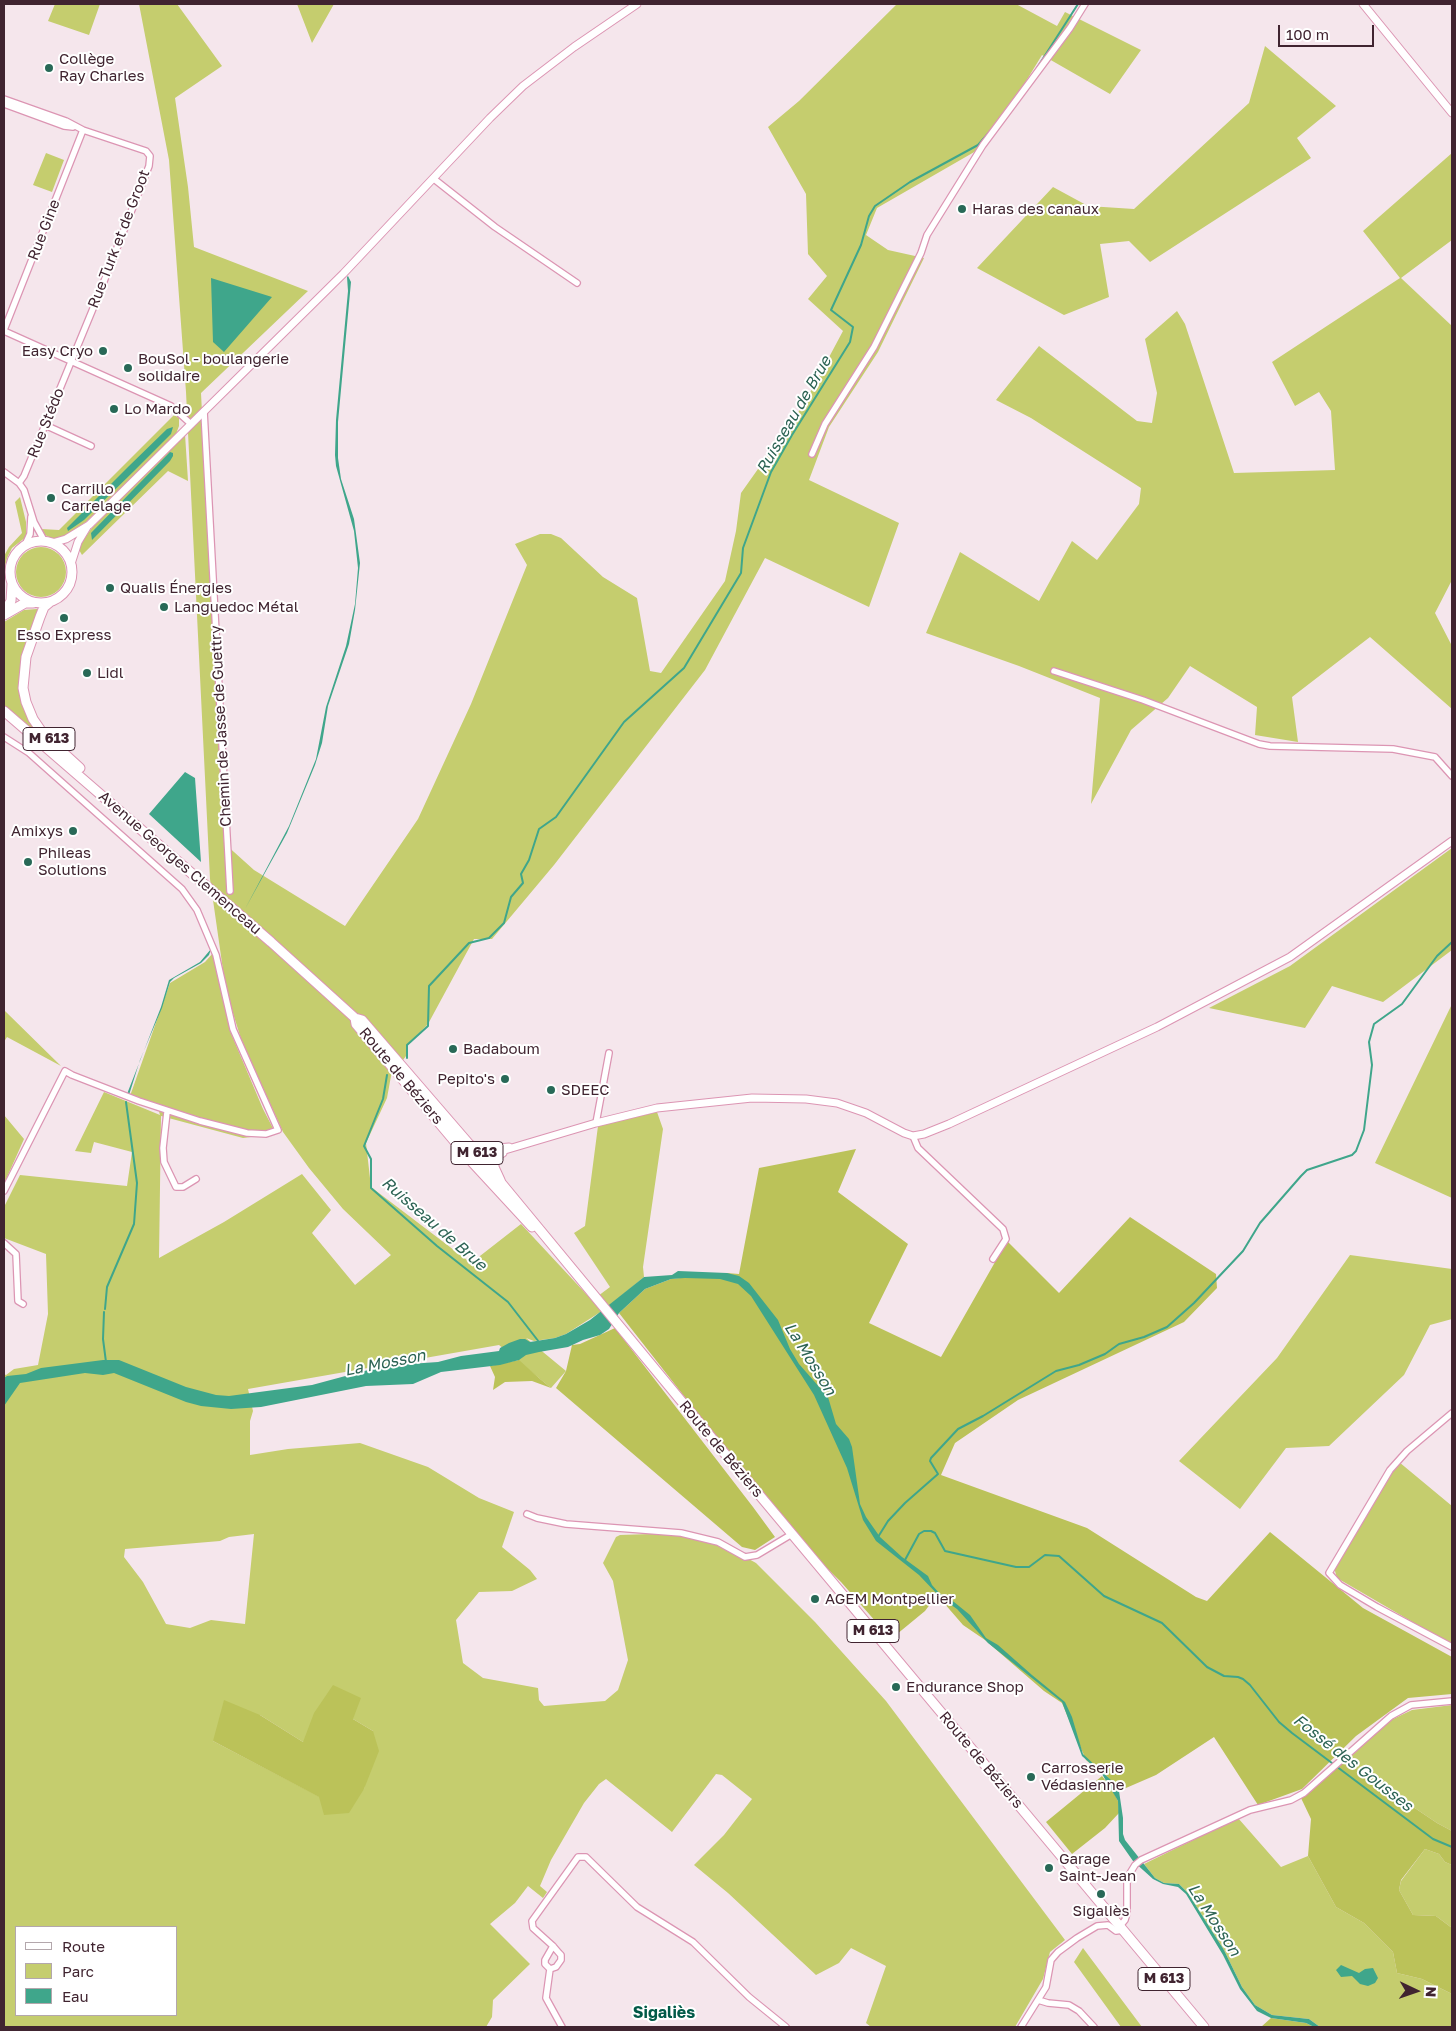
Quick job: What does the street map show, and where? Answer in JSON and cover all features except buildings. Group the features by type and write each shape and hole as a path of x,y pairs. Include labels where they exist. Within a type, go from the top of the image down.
{"main road":[{"path":"4,614 25,603 35,603 50,602 63,594 72,574 71,564 60,548 49,542 35,542 25,545 14,556 7,575 21,596 35,603"},
{"path":"4,614 11,601 12,584"},
{"name":"M 613","path":"50,602 44,607 40,617 26,657 23,674 26,702 33,719 44,735 158,843"},
{"name":"Avenue Georges Clemenceau","path":"4,711 158,843 355,1018"},
{"name":"Route de Béziers","path":"551,1244 526,1222 476,1159 356,1024 355,1018 362,1020 469,1144 476,1159 506,1188 1204,2027"}],"street":[{"path":"4,472 19,483 24,490 31,515 39,532 49,542 66,539 89,525 368,249 490,118 523,86 574,47 637,4"},
{"path":"812,454 825,424 874,347 932,227 983,145 1070,28 1085,4"},
{"path":"1363,4 1452,114"},
{"path":"4,99 66,121 83,130"},
{"path":"4,104 64,126 76,127"},
{"name":"Rue Gine","path":"4,331 83,130"},
{"name":"Rue Turk et de Groot","path":"70,361 126,224 150,156 146,151 83,130"},
{"path":"434,179 495,227 577,282"},
{"path":"4,331 172,406 191,424"},
{"name":"Rue Stédo","path":"19,483 24,476 70,361"},
{"name":"Chemin de Jasse de Guettry","path":"204,412 230,891"},
{"path":"44,425 91,446"},
{"path":"25,545 30,534 31,515"},
{"path":"71,564 75,548 89,525"},
{"path":"1054,671 1143,700 1259,744 1270,746 1393,749 1435,758 1452,776"},
{"path":"4,737 29,753 182,889 197,910 216,954 233,1029 278,1130 266,1134 247,1133 167,1112 65,1071 4,1192"},
{"path":"476,1159 596,1123 657,1108 752,1098 797,1098 837,1103 866,1113 913,1136 924,1134 1157,1027 1290,957 1452,841"},
{"path":"596,1123 609,1053"},
{"path":"167,1112 162,1148 167,1170 176,1187 183,1187 196,1179"},
{"path":"913,1136 918,1148 1004,1229 1006,1239 993,1259"},
{"path":"469,1144 485,1148 516,1146"},
{"path":"506,1188 495,1167 495,1162 497,1156 516,1146"},
{"path":"476,1159 485,1148"},
{"path":"4,1243 16,1254 18,1300 23,1304"},
{"path":"1452,1413 1407,1452 1390,1470 1329,1573 1340,1584 1377,1607 1452,1647"},
{"path":"527,1514 566,1524 681,1533 718,1542 745,1557 757,1555 792,1534"},
{"path":"1021,2027 1046,1987 1052,1960 1058,1952 1097,1926 1108,1925 1116,1931 1121,1928 1127,1913 1127,1878 1135,1865 1141,1860 1250,1810 1291,1800 1304,1793 1391,1716 1411,1706 1452,1701"},
{"path":"550,1969 556,1967 562,1957 533,1928 532,1921 578,1857 586,1857 637,1907 697,1945 750,1997 785,2027"},
{"path":"550,1969 545,1964 545,1960 553,1946"},
{"path":"550,1969 546,1993 547,2003 562,2027"},
{"path":"1038,2000 1069,2005 1079,2011 1094,2027"}],"green space":[{"path":"55,4 100,4 89,35 48,21"},
{"path":"139,4 177,4 222,66 175,98 188,187 194,247 308,291 201,393 224,843 254,870 345,926 418,819 471,704 527,565 515,544 540,534 551,534 561,538 603,577 637,598 650,671 661,673 725,581 736,531 741,493 804,404 843,331 808,299 827,276 808,254 806,194 768,127 799,101 897,4 1016,4 1057,26 1065,12 1141,50 1110,94 1042,55 1017,96 976,151 877,208 866,235 888,250 924,258 878,352 829,427 809,480 899,523 869,607 765,558 705,670 554,865 492,939 474,939 428,1024 406,1047 406,1056 391,1076 387,1098 366,1143 371,1187 471,1263 521,1224 602,1311 566,1334 555,1338 534,1341 526,1338 566,1371 551,1388 499,1345 248,1389 253,1411 250,1421 250,1455 288,1449 360,1443 428,1467 479,1498 514,1512 502,1547 530,1570 537,1579 512,1591 479,1592 456,1620 463,1663 483,1678 538,1688 539,1700 544,1706 605,1701 618,1690 628,1660 613,1581 603,1563 616,1537 620,1535 681,1533 718,1542 756,1563 815,1622 886,1701 1065,1940 1050,1952 1043,1979 1015,2027 871,2027 866,2023 886,1966 851,1948 839,1963 816,1975 728,1893 694,1865 724,1835 752,1799 722,1775 716,1774 672,1832 606,1779 599,1784 584,1803 551,1860 540,1886 547,1892 543,1898 528,1886 515,1903 490,1924 530,1964 493,2000 492,2017 486,2027 4,2027 4,1374 6,1375 14,1369 38,1365 48,1314 46,1254 4,1238 4,1207 20,1175 127,1186 132,1152 94,1142 91,1153 75,1151 104,1092 160,1115 157,1105 130,1096 170,983 205,962 213,953 230,1031 263,1109 276,1134 243,1138 161,1116 159,1258 224,1222 302,1174 331,1210 312,1233 355,1285 391,1255 343,1209 309,1168 283,1132 242,1042 226,991 210,879 186,392 169,160","holes":["254,1534 245,1624 211,1620 190,1628 166,1624 143,1582 124,1557 125,1549 220,1541 229,1537","260,1715 303,1742 353,1719 373,1731 364,1789 320,1797 213,1741"]},
{"path":"297,4 334,4 312,43"},
{"path":"1265,46 1336,106 1297,138 1311,158 1150,262 1129,241 1100,244 1109,297 1064,315 977,268 1053,187 1088,206 1134,209 1249,103"},
{"path":"46,153 64,160 52,192 33,185"},
{"path":"1452,153 1452,240 1401,278 1452,326 1452,580 1435,613 1452,646 1452,709 1370,637 1292,697 1298,742 1255,735 1257,707 1190,666 1168,698 1131,730 1091,804 1100,698 1019,666 926,633 960,552 1039,601 1072,541 1097,560 1139,504 1141,488 1031,418 996,400 1039,346 1137,421 1152,423 1157,393 1145,339 1177,311 1185,324 1234,473 1335,470 1331,411 1319,392 1295,406 1272,362 1400,278 1363,231"},
{"path":"174,415 179,418 176,434 86,522 66,535 53,539 45,535 41,529 59,530"},
{"path":"185,434 188,481 168,471 82,555 78,548 91,529"},
{"path":"20,497 26,522 26,537 12,548 4,571 4,556 9,547 22,533 15,502"},
{"path":"36,547 46,547 59,554 66,567 66,577 59,590 46,597 36,597 27,593 20,586 16,577 16,567 20,558 27,551"},
{"path":"37,609 37,615 27,643 20,673 21,694 37,730 34,732 4,706 4,622 24,610"},
{"path":"1452,848 1452,950 1383,1002 1332,986 1305,1028 1209,1008 1290,966"},
{"path":"1452,1004 1452,1198 1375,1163"},
{"path":"4,1011 61,1066 7,1037 4,1042"},
{"path":"657,1112 663,1129 643,1267 644,1277 609,1306 598,1296 610,1287 574,1233 585,1226 598,1126"},
{"path":"4,1115 24,1139 4,1184"},
{"path":"1350,1255 1452,1269 1452,1319 1430,1325 1404,1375 1329,1446 1286,1448 1240,1509 1179,1461 1277,1358"},
{"path":"1399,1462 1452,1506 1452,1645 1337,1578 1335,1566 1369,1507"},
{"path":"1452,1705 1452,1831 1437,1823 1345,1761 1391,1720 1412,1710"},
{"path":"1238,1818 1281,1867 1308,1856 1336,1907 1364,1923 1393,1952 1397,1973 1422,1979 1452,1994 1452,2027 1320,2027 1309,2019 1272,2015 1255,2005 1242,1987 1224,1950 1188,1893 1179,1884 1164,1883 1155,1878 1144,1864"},
{"path":"1425,1849 1439,1854 1445,1862 1452,1865 1452,1928 1436,1916 1413,1915 1399,1890 1401,1881"},
{"path":"1083,1948 1142,2027 1121,2027 1074,1962"}],"shaded area":[{"path":"856,1149 838,1192 908,1244 869,1323 941,1357 1007,1241 1059,1293 1130,1217 1216,1274 1217,1288 1184,1322 1018,1400 955,1443 941,1475 1087,1528 1196,1597 1207,1601 1270,1532 1363,1608 1452,1657 1452,1694 1408,1698 1356,1736 1302,1789 1258,1805 1214,1737 1156,1775 1119,1791 1105,1774 1103,1775 1086,1760 1062,1703 1044,1691 985,1640 963,1625 937,1595 925,1611 891,1639 841,1582 792,1534 619,1313 645,1289 671,1279 727,1273 739,1274 759,1168"},
{"path":"615,1328 775,1537 755,1550 742,1547 556,1388 566,1371 572,1345 580,1344"},
{"path":"519,1360 551,1388 532,1381 505,1382 493,1390 495,1377 490,1366"},
{"path":"333,1685 361,1698 353,1719 373,1731 379,1751 364,1789 349,1813 324,1815 319,1797 213,1741 224,1700 260,1715 303,1742 314,1713"},
{"path":"1345,1761 1437,1823 1452,1831 1452,1865 1445,1862 1439,1854 1425,1849 1401,1880 1399,1890 1413,1915 1436,1916 1452,1928 1452,1994 1422,1979 1397,1973 1393,1952 1364,1923 1336,1907 1308,1856 1311,1819 1301,1798"},
{"path":"1102,1776 1118,1801 1119,1813 1105,1828 1072,1854 1046,1822"},
{"path":"1271,2018 1306,2023 1314,2027 1261,2027"}],"water":[{"path":"348,276 351,282 338,422 338,458 341,479 354,519 360,563 355,610 349,644 328,706 322,743 315,765 287,833 245,909 289,826 316,759 326,707 346,646 355,604 358,568 354,531 336,466 335,455 336,420"},
{"path":"211,278 272,297 224,352 213,342"},
{"path":"173,427 171,434 134,471 84,520 68,531 67,528 129,466 167,429"},
{"path":"170,452 173,453 173,456 170,461 92,540 91,533"},
{"path":"185,772 195,778 201,862 149,814"},
{"path":"211,949 209,955 201,963 170,982 162,1008 144,1051 169,980 200,962"},
{"path":"139,1064 129,1095 127,1094"},
{"path":"678,1271 727,1273 739,1276 749,1283 778,1320 790,1349 799,1364 828,1397 836,1424 849,1439 852,1447 860,1504 866,1517 880,1537 902,1557 928,1576 932,1585 940,1594 970,1615 986,1638 998,1645 1065,1702 1072,1717 1083,1754 1113,1782 1119,1791 1125,1840 1155,1878 1164,1883 1179,1884 1188,1893 1224,1950 1242,1987 1255,2005 1272,2015 1309,2019 1320,2027 1271,2018 1257,2011 1240,1989 1223,1955 1186,1894 1178,1887 1163,1884 1153,1879 1133,1861 1119,1841 1118,1801 1102,1774 1082,1756 1062,1702 988,1643 957,1609 940,1597 919,1575 876,1541 863,1520 847,1468 814,1395 751,1296 738,1284 720,1279 671,1279 645,1289 619,1313 609,1329 600,1335 568,1347 526,1355 519,1360 500,1365 441,1372 413,1384 366,1386 261,1407 231,1409 201,1406 186,1402 114,1373 103,1375 85,1373 20,1383 4,1406 4,1378 7,1376 26,1374 41,1368 103,1360 119,1360 186,1387 216,1395 229,1396 312,1385 395,1365 438,1362 461,1356 499,1351 500,1348 520,1339 530,1342 555,1338 566,1334 590,1320 644,1277 672,1275"},
{"path":"1341,1965 1359,1973 1365,1969 1373,1968 1378,1978 1375,1983 1368,1986 1360,1984 1352,1976 1341,1977 1336,1970"}],"waterway":[{"name":"Ruisseau de Brue","path":"1035,71 1078,4"},
{"name":"Ruisseau de Brue","path":"407,1058 407,1045 428,1026 429,986 469,943 489,938 504,923 511,897 523,883 521,874 529,860 539,829 556,817 624,722 684,668 741,573 743,548 771,472 850,342 853,327 831,310 861,245 869,216 875,206 910,182 978,145 992,129"},
{"path":"878,1537 888,1521 905,1503 938,1474 930,1461 931,1458 958,1429 983,1416 1056,1371 1079,1365 1105,1354 1119,1344 1144,1337 1167,1327 1194,1303 1243,1251 1260,1223 1307,1170 1352,1155 1356,1151 1364,1130 1372,1065 1369,1042 1374,1024 1402,1004 1437,956 1452,942"},
{"name":"Ruisseau de Brue","path":"387,1075 383,1099 364,1146 371,1159 371,1188 437,1246 508,1302 539,1342"},
{"path":"105,1309 107,1287 134,1224 137,1183 126,1102"},
{"path":"104,1312 103,1339 106,1362"},
{"name":"Fossé des Gousses","path":"905,1560 919,1534 924,1531 935,1533 945,1551 1016,1567 1029,1567 1045,1555 1059,1556 1104,1596 1162,1623 1207,1667 1224,1676 1243,1679 1250,1685 1279,1722 1292,1733 1433,1839 1452,1847"}],"place":[{"name":"Collège Ray Charles","path":"49,68"},
{"name":"Haras des canaux","path":"962,209"},
{"name":"Easy Cryo","path":"103,351"},
{"name":"BouSol - boulangerie solidaire","path":"128,368"},
{"name":"Lo Mardo","path":"114,409"},
{"name":"Carrillo Carrelage","path":"51,498"},
{"name":"Qualis Énergies","path":"110,588"},
{"name":"Languedoc Métal","path":"164,607"},
{"name":"Esso Express","path":"64,618"},
{"name":"Lidl","path":"87,673"},
{"name":"Amixys","path":"73,831"},
{"name":"Phileas Solutions","path":"28,862"},
{"name":"Badaboum","path":"453,1049"},
{"name":"Pepito's","path":"505,1079"},
{"name":"SDEEC","path":"551,1090"},
{"name":"AGEM Montpellier","path":"815,1599"},
{"name":"Endurance Shop","path":"896,1687"},
{"name":"Carrosserie Védasienne","path":"1031,1777"},
{"name":"Garage Saint-Jean","path":"1049,1868"},
{"name":"Sigaliès","path":"1101,1894"}],"district":[{"name":"Sigaliès","path":"664,2013"}],"water label":[{"name":"La Mosson","path":"810,1359"},
{"name":"La Mosson","path":"385,1363"},
{"name":"La Mosson","path":"1214,1920"}]}
